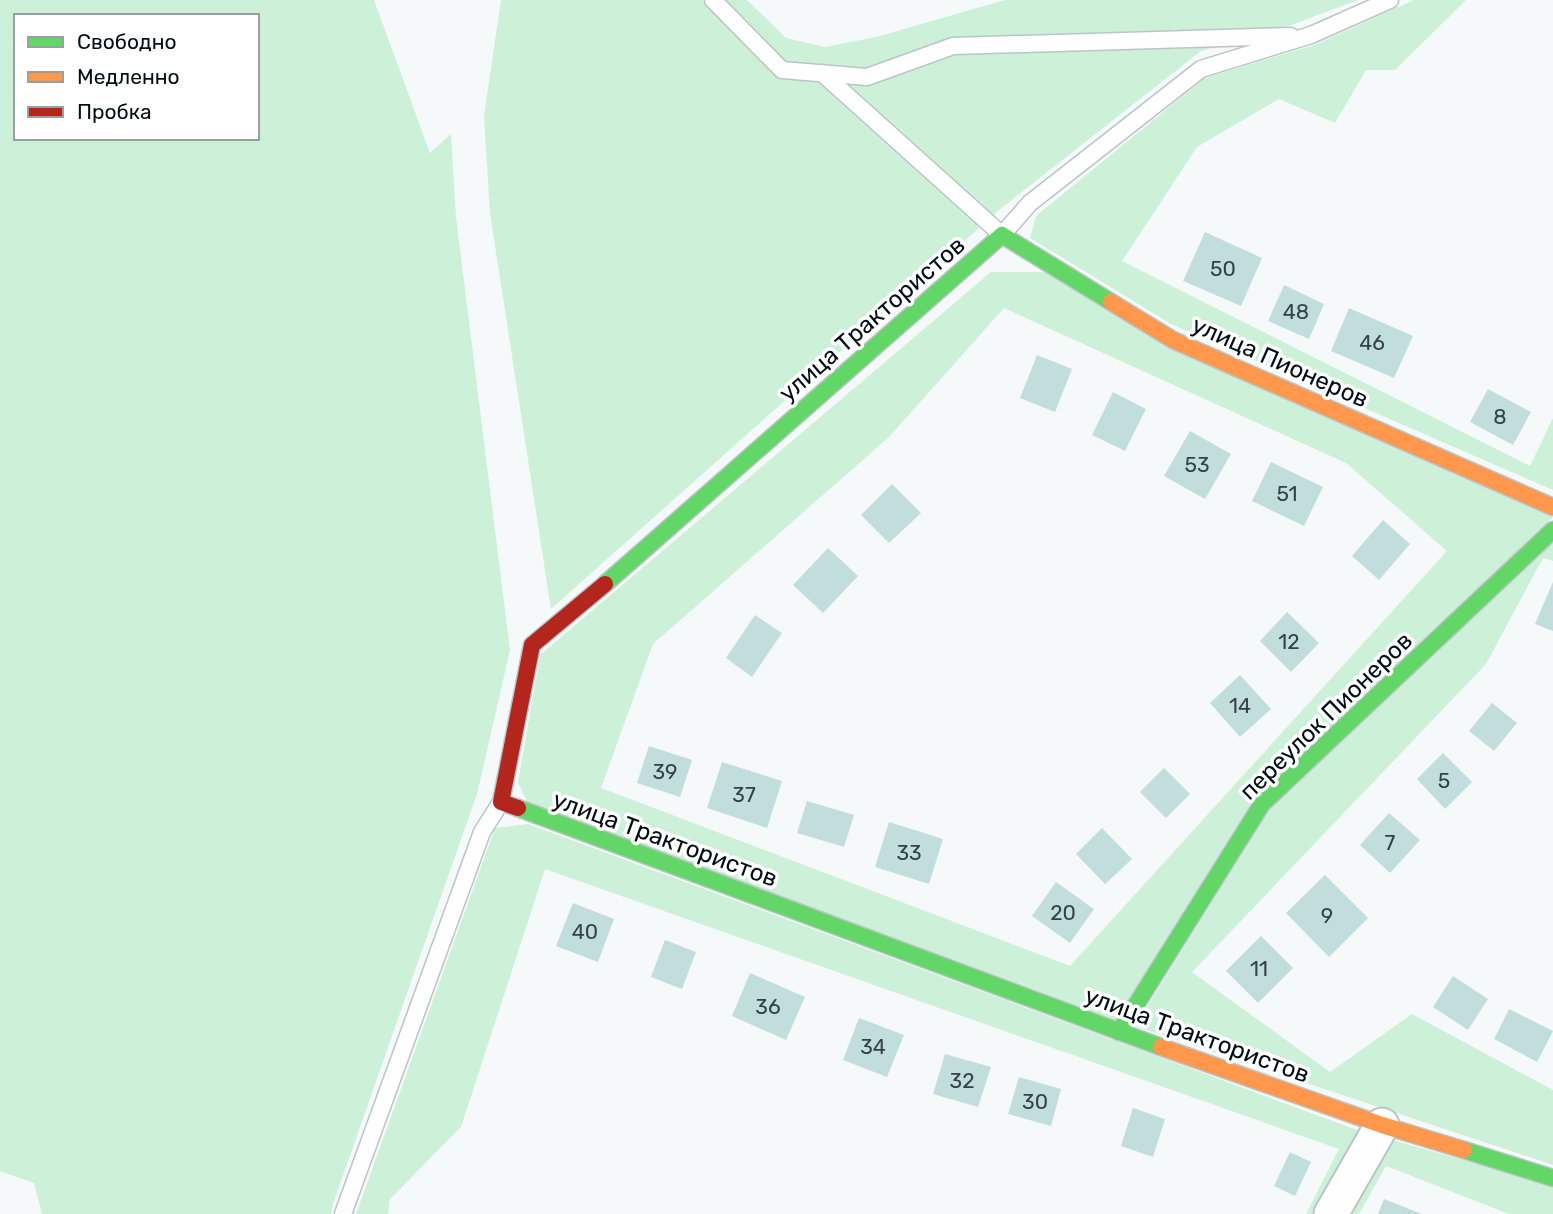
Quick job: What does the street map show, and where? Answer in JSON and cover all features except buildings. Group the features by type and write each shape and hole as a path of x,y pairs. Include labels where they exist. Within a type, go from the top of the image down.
{"street":[{"name":"улица Пионеров","path":"1002,235 1173,340 1553,507"},
{"name":"улица Трактористов","path":"1002,235 532,645 501,802 1119,1032 1382,1125 1553,1178"},
{"name":"переулок Пионеров","path":"1119,1032 1262,804 1553,530"},
{"path":"1331,1214 1382,1125"}],"lane":[{"path":"713,0 782,71 867,77 953,46 1311,35"},
{"path":"822,73 1002,235 1030,203 1201,69 1311,35 1390,0"},
{"path":"343,1214 482,832 501,802"}],"green space":[{"path":"0,0 374,0 430,153 451,134 456,217 510,650 477,794 331,1214 42,1214 34,1183 0,1171"},
{"path":"501,0 747,0 786,38 825,47 876,37 1005,0 1358,0 1294,24 1201,51 999,210 551,609 490,213 484,116"},
{"path":"1414,0 1466,0 1395,70 1366,70 1335,123 1279,99 1197,147 1122,261 1530,466 1553,418 1553,490 1171,324 1030,238 1036,216 1205,78 1317,44"},
{"path":"991,272 1044,272 1553,517 1255,797 1116,1020 528,803 518,783 540,655","holes":["1004,308 1346,463 1447,551 1070,966 601,788 653,644 888,438"]},
{"path":"1553,540 1553,561 1543,558 1486,664 1192,972 1330,1072 1412,1014 1553,1090 1553,1165 1135,1026 1271,807"},
{"path":"528,824 1357,1130 1353,1154 1320,1214 1306,1214 1339,1149 545,869 461,1127 390,1199 388,1214 356,1214 495,828"},
{"path":"1392,1140 1553,1185 1553,1214 1509,1214 1386,1166 1359,1214 1338,1214"}],"traffic: fast":[{"path":"605,584 1002,235 1111,302"},
{"path":"1119,1032 1262,804 1553,530"},
{"path":"518,808 1161,1047"},
{"path":"1464,1150 1553,1178"}],"traffic: slow":[{"path":"1111,302 1173,340 1553,507"},
{"path":"1161,1047 1382,1125 1464,1150"}],"traffic: jam":[{"path":"518,808 501,802 532,645 605,584"}]}
